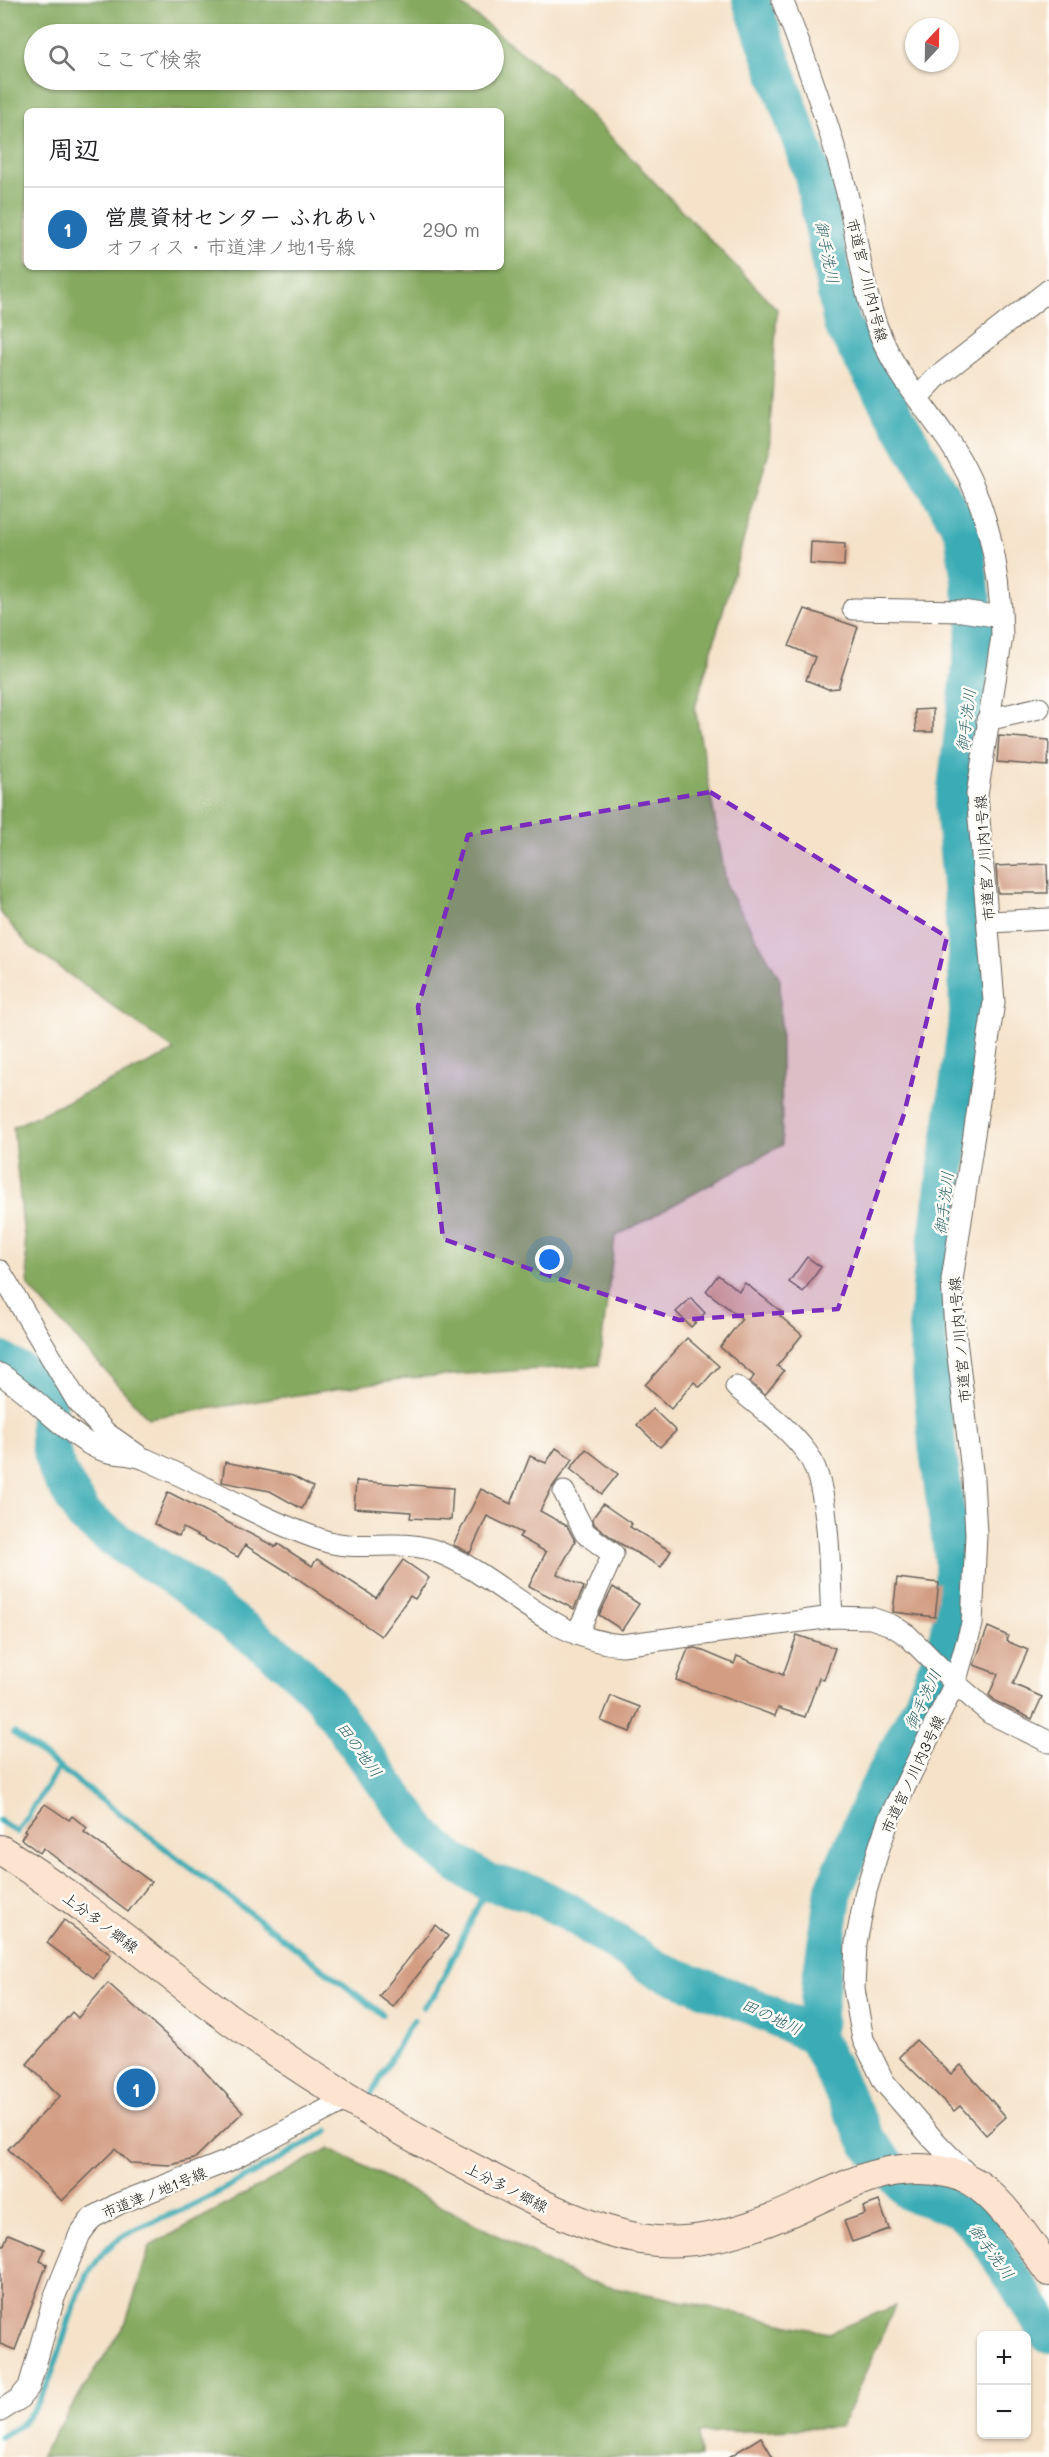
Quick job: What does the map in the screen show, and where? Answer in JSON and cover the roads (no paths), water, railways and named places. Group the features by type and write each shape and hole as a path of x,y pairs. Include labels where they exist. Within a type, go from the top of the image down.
{"main road":[{"name":"上分多ノ郷線","path":"0,1850 107,1924 238,2026 347,2099 412,2138 555,2211 588,2225 643,2240 688,2241 719,2236 781,2215 857,2178 892,2170 938,2170 963,2176 977,2183 1024,2237 1049,2271"}],"street":[{"name":"市道宮ノ川内1号線","path":"782,0 829,127 876,323 895,368 950,444 976,492 989,534 994,615 1002,636 977,795 994,1002 952,1280 955,1332 973,1479 976,1534 972,1624 951,1679"},
{"path":"917,398 937,377 1049,290"},
{"path":"853,609 962,611 994,615"},
{"path":"987,720 1039,708"},
{"path":"989,922 1049,919"},
{"path":"0,1271 77,1401 106,1433 142,1458 258,1516 324,1542 406,1545 436,1551 467,1567 521,1604 577,1634 606,1644 622,1646 832,1617 871,1618 891,1625 924,1649 951,1679 990,1713 1049,1742"},
{"path":"0,1374 24,1390 62,1425 105,1453 142,1458"},
{"path":"736,1387 794,1438 817,1471 822,1496 832,1617"},
{"path":"564,1492 585,1533 613,1554 577,1634"},
{"name":"市道宮ノ川内3号線","path":"951,1679 889,1819 880,1845 866,1891 856,1943 854,1989 863,2039 869,2057 884,2082 932,2138 977,2183"},
{"name":"市道津ノ地1号線","path":"0,2411 19,2399 29,2387 54,2298 80,2234 92,2218 120,2203 228,2161 347,2099"}],"waterway":[{"name":"御手洗川","path":"751,0 813,175 842,324 963,532 976,625 954,805 966,944 968,1014 933,1266 927,1327 937,1445 953,1559 953,1615 945,1647 922,1704 872,1800 834,1889 821,1979 816,2037 868,2142 911,2193 960,2209 988,2239 1049,2335"},
{"name":"田の地川","path":"0,1360 25,1374 48,1400 49,1443 58,1472 84,1516 118,1542 175,1578 288,1663 320,1694 422,1834 453,1861 489,1883 529,1892 569,1912 656,1969 750,2005 816,2037"},
{"path":"14,1733 382,2014"},
{"path":"0,1821 17,1832 58,1769"},
{"path":"423,2007 436,1993 489,1883"},
{"path":"368,2100 414,2020"},
{"path":"0,2436 18,2427 35,2408 55,2365 70,2317 89,2272 112,2244 146,2224 229,2187 328,2131"}],"place":[{"name":"営農資材センター ふれあい","path":"136,2088"}]}
